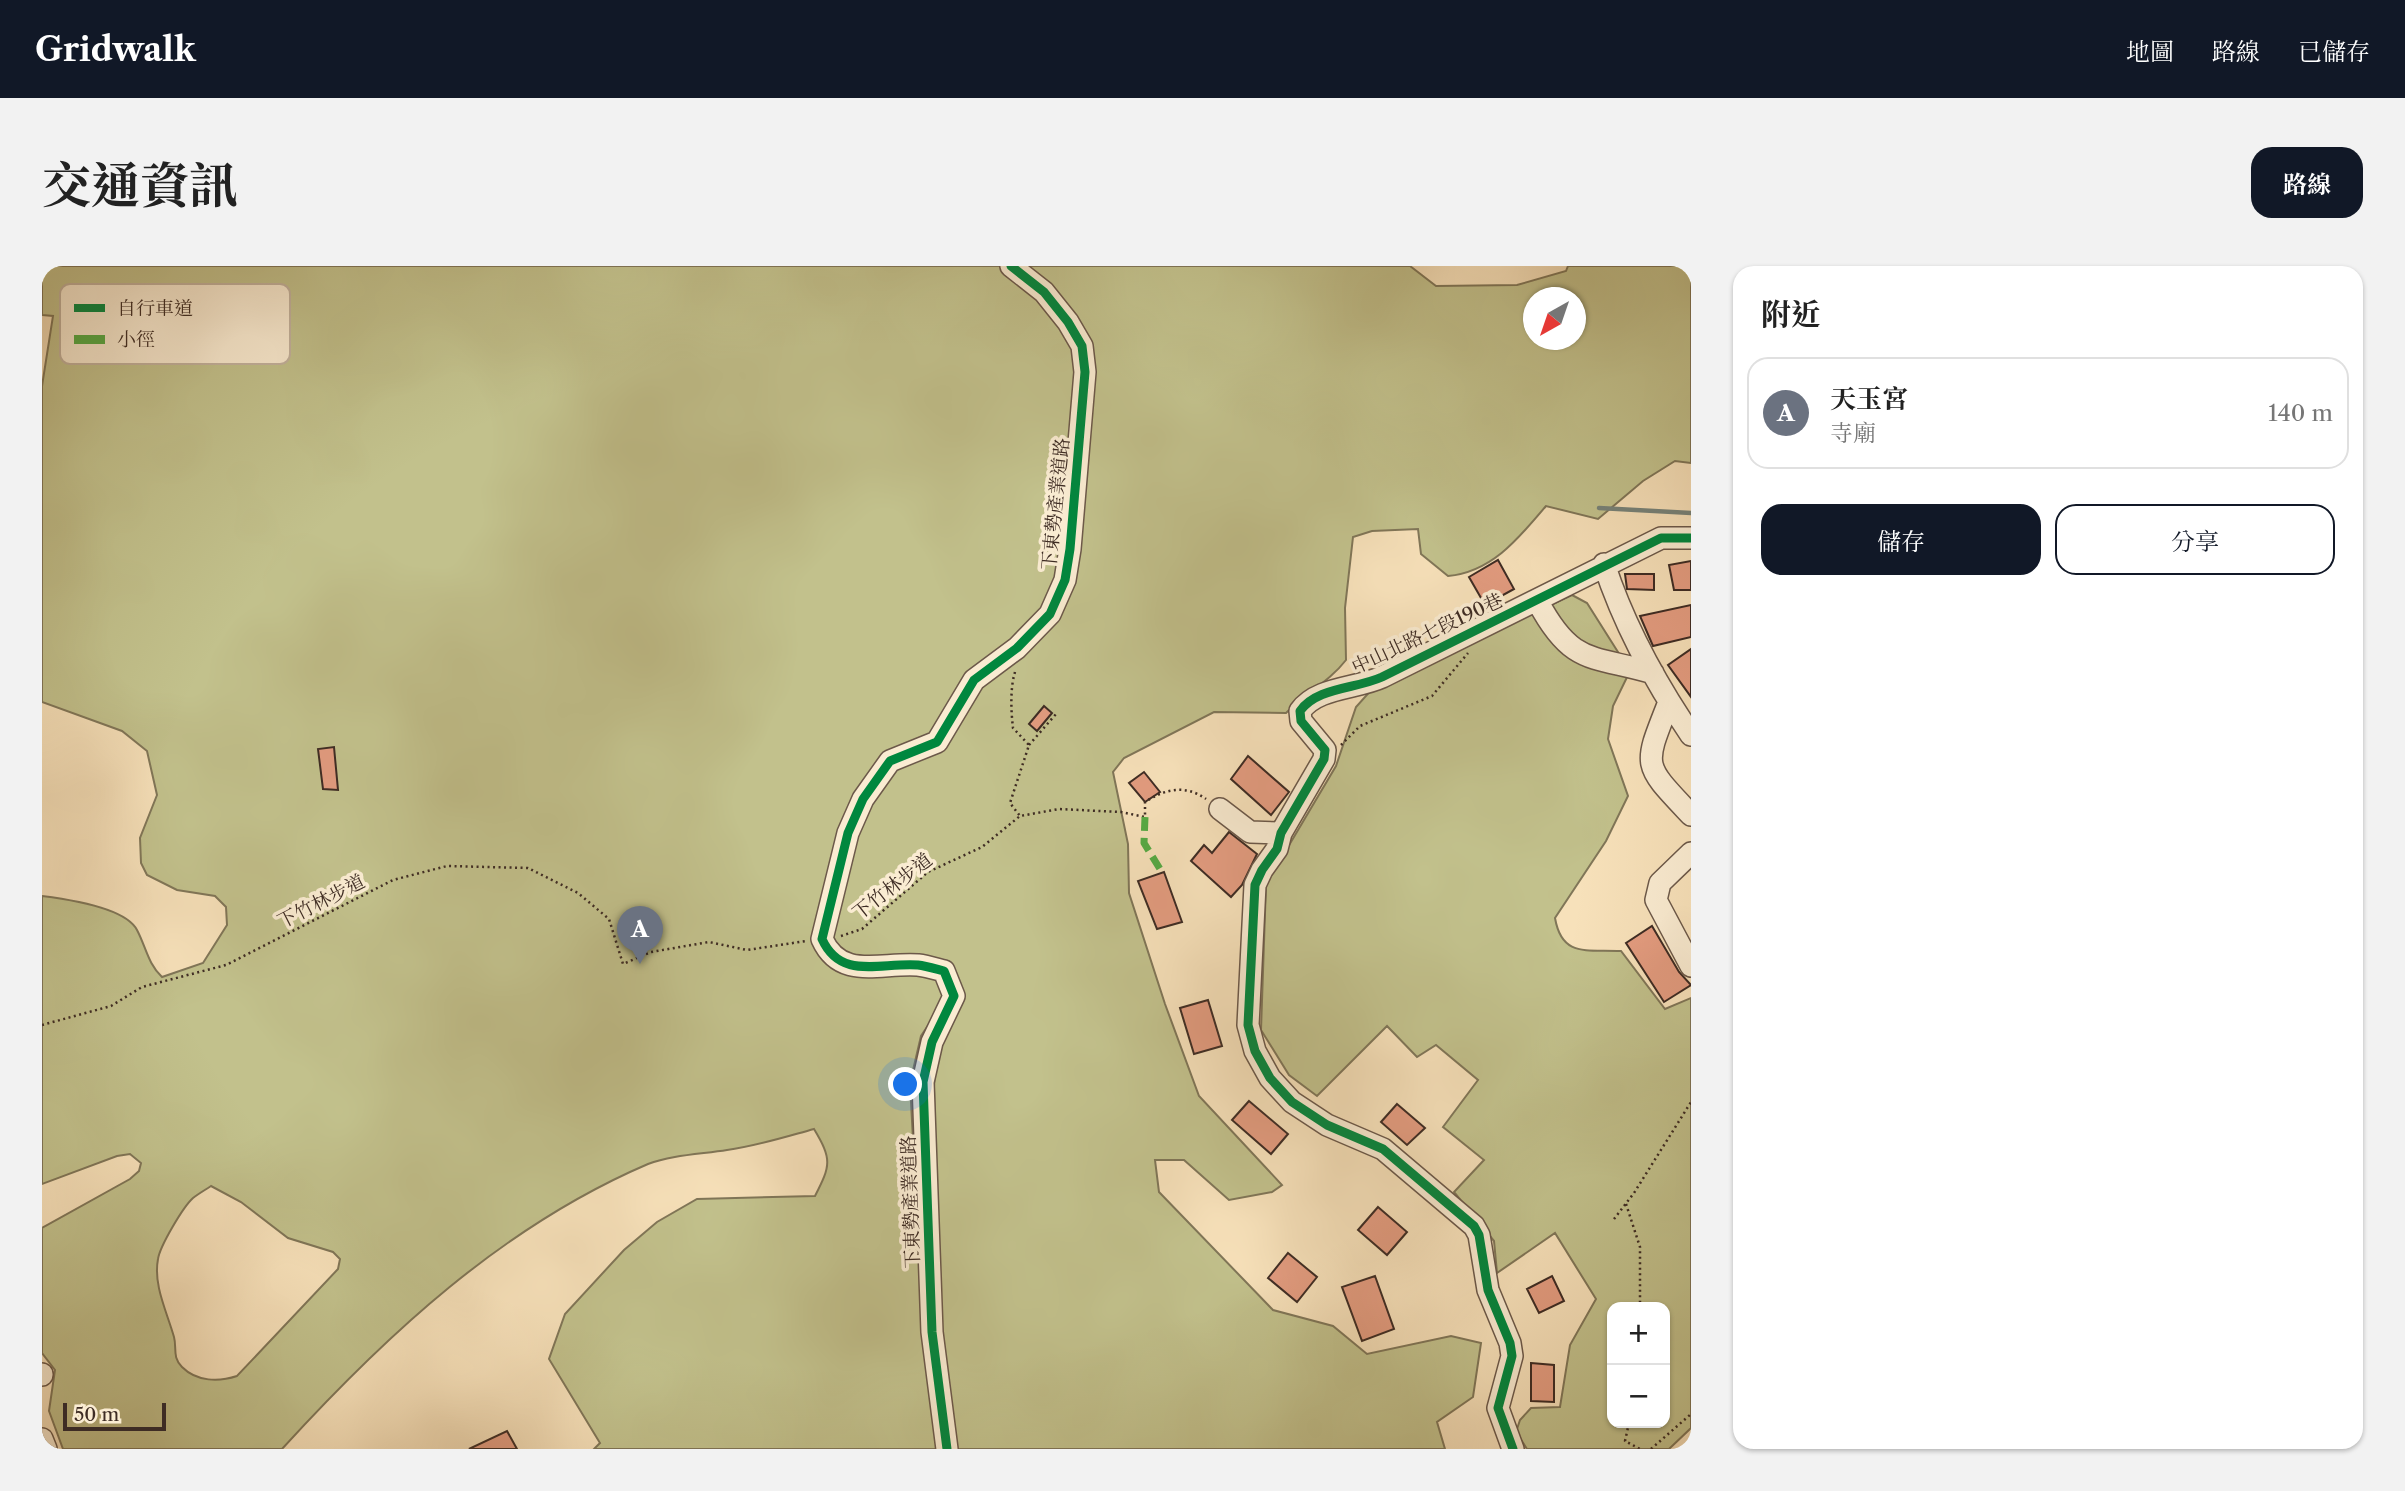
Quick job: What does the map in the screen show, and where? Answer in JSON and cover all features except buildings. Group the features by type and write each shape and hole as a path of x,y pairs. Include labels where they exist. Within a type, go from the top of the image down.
{"street":[{"name":"下東勢產業道路","path":"947,1449 932,1332 923,1082 932,1042 954,996 944,971 919,965 850,967 829,954 822,939 848,834 863,799 890,761 937,741 974,680 1017,648 1050,614 1065,580 1085,372 1082,346 1044,292 1010,266"},
{"name":"中山北路七段190巷","path":"1513,1449 1499,1408 1511,1356 1510,1343 1488,1290 1479,1235 1474,1226 1383,1149 1327,1125 1292,1102 1270,1078 1255,1051 1248,1025 1252,901 1262,870 1277,849 1281,833 1324,759 1325,750 1301,721 1300,711 1305,704 1332,690 1363,685 1538,602 1604,564 1661,538 1691,538"},
{"path":"1604,564 1619,608 1668,702 1691,735"},
{"path":"1538,602 1553,631 1578,652 1607,664 1653,673"},
{"path":"1668,702 1652,746 1651,766 1663,786 1691,815"},
{"path":"1220,809 1250,832 1281,833"},
{"path":"1691,853 1660,883 1656,900 1691,967"},
{"path":"42,1439 46,1449"}],"path":[{"path":"1336,753 1347,736 1360,726 1432,696 1464,661 1474,644"},
{"path":"1017,664 1009,688 1014,707 1013,728 1029,745"},
{"path":"1020,816 1010,803 1029,745 1056,714"},
{"path":"1614,1219 1691,1102"},
{"path":"1626,1204 1640,1247 1640,1302"},
{"path":"1651,1449 1691,1415"},
{"path":"1628,1428 1625,1441 1640,1449"}],"shaded area":[{"path":"42,266 1005,266 1044,300 1070,340 1080,374 1059,576 1044,612 933,736 859,795 826,957 940,975 948,996 921,1036 910,1083 923,1328 939,1449 594,1449 600,1443 549,1359 565,1314 624,1250 657,1222 697,1199 815,1196 824,1177 827,1162 824,1148 814,1129 749,1146 648,1164 595,1189 544,1219 496,1251 405,1325 282,1449 63,1449 49,1411 55,1370 42,1353 42,1228 130,1179 139,1171 141,1163 130,1154 117,1156 42,1184 42,896 94,906 120,915 137,930 153,967 162,977 203,963 227,925 226,907 215,896 177,890 147,875 141,863 140,838 157,795 147,751 122,731 42,702 42,386 53,316 42,315","holes":["211,1186 241,1202 288,1238 333,1252 340,1259 338,1269 237,1376 216,1380 201,1378 188,1372 177,1360 174,1337 159,1289 157,1269 163,1245 189,1203"]},
{"path":"1017,266 1410,266 1436,286 1517,285 1566,271 1568,266 1691,266 1691,463 1675,461 1643,481 1598,519 1546,506 1503,552 1478,568 1464,573 1448,576 1421,554 1418,529 1372,531 1353,537 1345,608 1346,660 1332,675 1286,713 1214,712 1124,758 1113,772 1128,844 1129,893 1165,1004 1199,1096 1282,1185 1272,1192 1229,1200 1184,1160 1155,1160 1159,1192 1273,1310 1333,1326 1367,1354 1451,1336 1481,1343 1473,1397 1437,1422 1445,1449 955,1449 938,1332 934,1087 936,1043 948,968 852,962 827,934 868,800 894,766 942,745 979,683 1055,618 1087,346"},
{"path":"1572,595 1587,603 1630,671 1613,706 1608,739 1628,796 1606,841 1555,918 1563,940 1578,949 1621,951 1665,1009 1691,998 1691,1428 1669,1449 1527,1449 1516,1432 1520,1420 1531,1408 1560,1407 1570,1345 1596,1299 1555,1233 1497,1273 1494,1241 1454,1192 1484,1160 1443,1127 1478,1080 1436,1045 1417,1057 1387,1026 1317,1096 1289,1075 1261,1030 1266,884 1336,766 1356,707 1373,688"}],"waterway":[{"path":"1599,508 1691,513"}],"marked path":[{"path":"1145,817 1144,843 1160,869"}],"cycle path":[{"path":"947,1449 932,1332 923,1082 932,1042 954,996 944,971 918,965 851,965 830,952 822,939 848,833 863,799 890,761 937,742 974,680 1017,648 1050,614 1065,580 1085,372 1082,346 1068,322 1044,292 1011,266"},
{"path":"1513,1449 1498,1408 1512,1356 1510,1343 1488,1290 1479,1235 1474,1226 1383,1149 1327,1125 1292,1102 1270,1078 1255,1051 1248,1025 1255,885 1277,849 1281,833 1324,759 1325,750 1301,721 1300,711 1307,703 1327,693 1382,677 1661,538 1691,538"}],"place":[{"name":"天玉宮","path":"640,964"}]}
